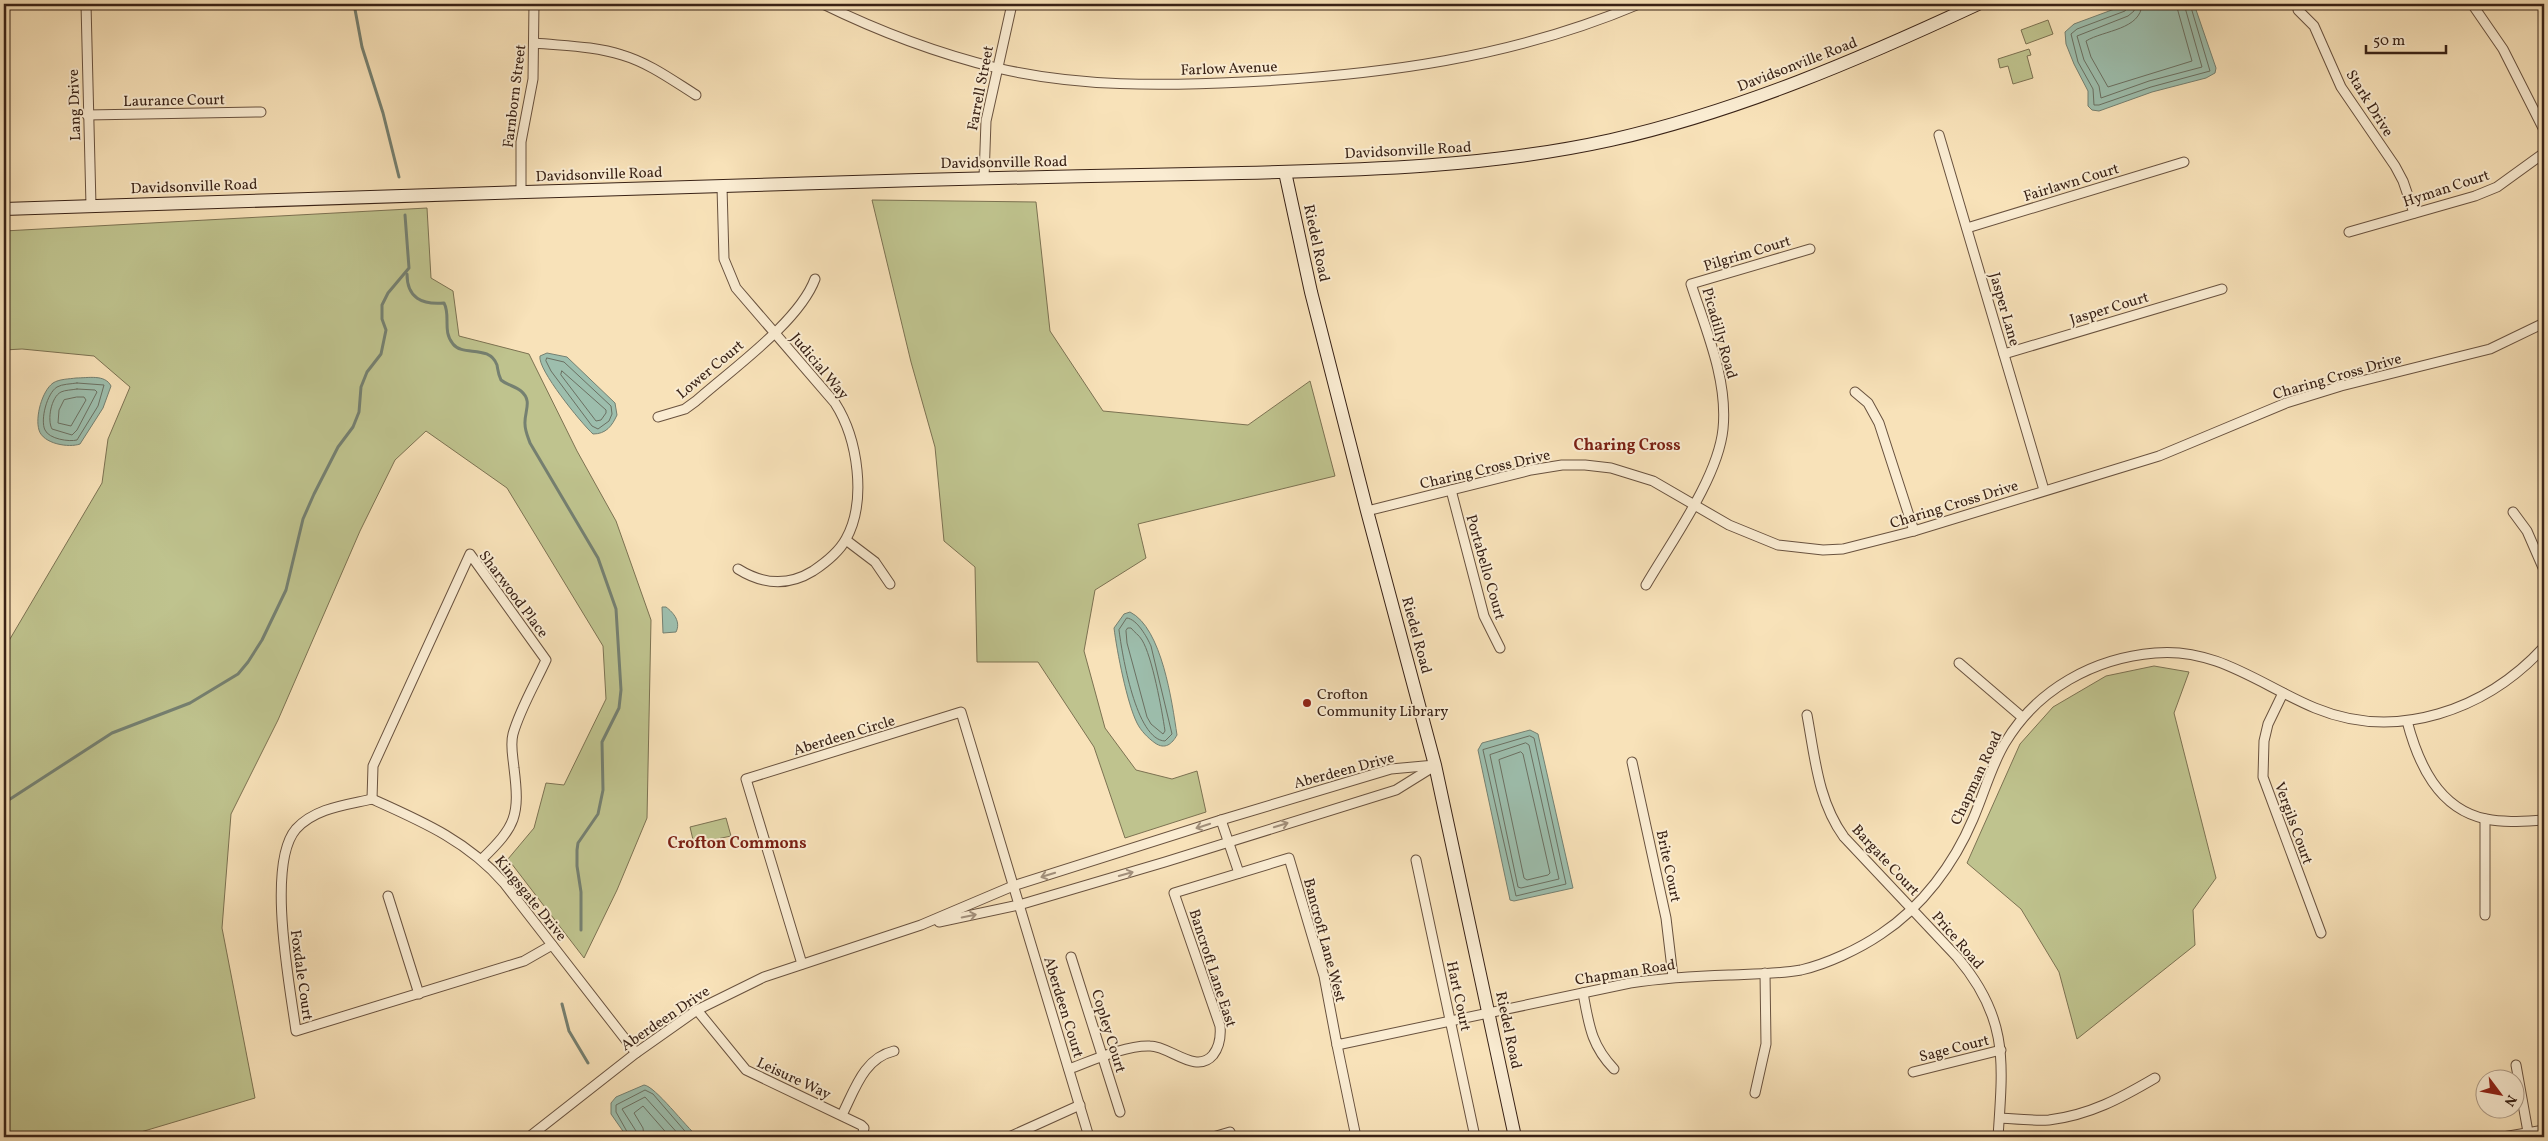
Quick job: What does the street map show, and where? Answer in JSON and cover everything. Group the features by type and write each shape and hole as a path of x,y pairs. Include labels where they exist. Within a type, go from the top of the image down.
{"main road":[{"name":"Davidsonville Road","path":"4,209 984,178 1285,172 1428,166 1489,161 1610,140 1705,115 1764,95 1880,49 1978,4"},
{"name":"Riedel Road","path":"1285,172 1311,292 1435,765 1515,1137"}],"street":[{"name":"Lang Drive","path":"86,4 87,115 91,206"},
{"name":"Farnborn Street","path":"521,192 521,142 531,96 535,43 534,4"},
{"name":"Farlow Avenue","path":"823,4 907,41 998,68 1063,79 1126,84 1224,83 1370,73 1460,59 1519,45 1574,28 1639,4"},
{"name":"Farrell Street","path":"984,178 984,136 1012,4"},
{"path":"2472,4 2508,57 2544,130"},
{"name":"Stark Drive","path":"2298,10 2314,26 2343,91 2395,166 2403,181 2414,213"},
{"path":"535,43 599,50 623,55 649,66 696,95"},
{"name":"Laurance Court","path":"87,115 261,112"},
{"name":"Jasper Lane","path":"1939,135 2044,490"},
{"name":"Hyman Court","path":"2349,232 2475,196 2497,187 2544,153"},
{"name":"Fairlawn Court","path":"1967,228 2184,162"},
{"name":"Judicial Way","path":"722,186 724,259 728,274 745,302 835,404 848,428 858,483 856,511 846,540 823,564 797,579 784,582 761,581 738,568"},
{"name":"Pilgrim Court","path":"1692,284 1810,249"},
{"name":"Lower Court","path":"658,417 673,414 696,401 774,333 804,303 816,278"},
{"name":"Picadilly Road","path":"1646,585 1709,475 1719,449 1723,407 1718,369 1692,284"},
{"name":"Jasper Court","path":"2004,354 2222,289"},
{"name":"Charing Cross Drive","path":"1367,511 1531,470 1562,465 1585,465 1632,473 1653,481 1755,538 1800,549 1843,549 1914,531 2159,456 2311,394 2490,349 2544,323"},
{"path":"1855,392 1868,403 1880,423 1914,531"},
{"name":"Portabello Court","path":"1450,490 1484,616 1500,648"},
{"path":"2513,512 2527,531 2544,570"},
{"path":"846,540 875,562 890,584"},
{"name":"Sharwood Place","path":"372,799 373,766 470,554 546,660 513,735 512,751 518,800 516,813 503,838 482,860"},
{"name":"Chapman Road","path":"1488,1012 1630,983 1672,977 1801,970 1829,960 1881,934 1913,908 1946,869 1972,822 2004,744 2022,717 2042,698 2064,682 2108,662 2158,652 2188,654 2213,659 2236,668 2283,693 2335,715 2360,719 2407,721 2430,717 2458,708 2491,692 2521,669 2544,647"},
{"path":"1959,663 2022,717"},
{"name":"Vergils Court","path":"2283,693 2268,724 2264,741 2263,777 2321,933"},
{"name":"Aberdeen Circle","path":"802,964 746,779 961,712 1013,886"},
{"name":"Bargate Court","path":"1807,715 1823,797 1833,820 1844,837 1913,908"},
{"path":"2407,721 2414,748 2428,778 2440,792 2455,804 2485,819 2544,820"},
{"name":"Brite Court","path":"1632,762 1666,918 1672,977"},
{"name":"Aberdeen Drive","path":"529,1137 636,1054 697,1010 764,977 921,925 1013,886 1221,820 1391,769 1435,765"},
{"name":"Aberdeen Drive","path":"921,925 1019,906 1396,790 1435,765"},
{"name":"Kingsgate Drive","path":"372,799 451,836 482,860 504,883 636,1054"},
{"name":"Foxdale Court","path":"372,799 330,808 314,815 295,830 283,854 283,941 296,1031 524,961 552,945"},
{"path":"2485,819 2486,915"},
{"path":"1221,820 1239,873"},
{"name":"Bancroft Lane West","path":"1239,873 1289,858 1324,976 1336,1045"},
{"name":"Hart Court","path":"1416,860 1475,1137"},
{"name":"Bancroft Lane East","path":"1069,1069 1102,1057 1150,1046 1200,1062 1211,1057 1220,1042 1220,1026 1174,893 1239,873"},
{"name":"Aberdeen Court","path":"1013,886 1090,1137"},
{"path":"388,896 419,994"},
{"name":"Price Road","path":"1913,908 1971,974 1989,1008 2001,1050 2003,1073 1998,1137"},
{"name":"Copley Court","path":"1071,957 1120,1112"},
{"path":"1755,1093 1766,1044 1764,973"},
{"path":"1583,993 1591,1035 1596,1048 1614,1069"},
{"name":"Leisure Way","path":"697,1010 746,1070 861,1125 864,1128 862,1137"},
{"path":"1356,1137 1336,1045 1488,1012"},
{"name":"Sage Court","path":"1913,1072 2001,1050"},
{"path":"842,1115 872,1060 882,1054 894,1051"},
{"path":"2516,1065 2528,1132"},
{"path":"2000,1118 2048,1120 2071,1116 2110,1104 2155,1078"},
{"path":"1009,1137 1080,1105"},
{"path":"2504,1137 2544,1130"},
{"path":"1213,1137 1230,1132 1232,1137"}],"green space":[{"path":"2048,20 2053,34 2026,44 2021,30"},
{"path":"2029,49 2031,55 2027,56 2033,78 2013,84 2008,66 2000,68 1998,59"},
{"path":"872,200 1036,202 1050,331 1103,411 1248,425 1310,381 1335,476 1138,524 1146,558 1095,590 1084,651 1105,728 1136,770 1172,779 1197,771 1206,812 1125,838 1094,747 1038,662 977,662 975,567 944,541 935,447 911,362"},
{"path":"427,208 431,278 453,291 459,336 529,354 577,451 616,521 651,620 647,818 617,890 584,958 508,859 534,828 546,783 564,785 606,699 603,646 507,488 426,431 395,460 360,531 278,720 231,814 222,928 255,1098 124,1137 4,1137 4,643 7,644 102,483 108,439 130,387 94,356 22,349 4,350 4,231"},
{"path":"2154,666 2189,672 2174,713 2216,878 2193,910 2195,945 2077,1039 2059,972 2021,909 1967,863 2020,744 2053,707 2106,676"},
{"path":"726,818 731,836 694,844 690,827"}],"water":[{"path":"2128,4 2194,4 2216,68 2215,73 2206,78 2152,92 2099,111 2092,110 2088,106 2088,91 2066,44 2065,32 2074,24"},
{"path":"547,353 567,357 615,403 617,415 608,429 602,433 593,434 570,408 552,383 541,363 540,356"},
{"path":"76,378 100,378 108,382 111,386 103,408 80,444 63,445 51,442 41,435 39,430 40,405 53,383"},
{"path":"662,607 666,607 676,618 678,625 676,632 663,633"},
{"path":"1130,612 1141,621 1150,633 1164,667 1177,735 1173,741 1165,746 1155,743 1141,729 1133,714 1126,690 1114,628 1124,614"},
{"path":"1530,730 1538,734 1573,888 1514,901 1510,900 1478,750 1482,743"},
{"path":"644,1085 663,1099 698,1137 627,1137 611,1114 611,1103 616,1097"}],"waterway":[{"path":"354,4 362,47 383,113 399,177"},
{"path":"4,803 112,733 190,703 238,674 248,662 262,640 286,590 303,519 338,447 353,427 359,412 361,387 367,372 381,354 386,330 382,319 382,305 388,293 409,268 405,215"},
{"path":"407,274 410,289 417,298 429,303 444,303 447,313 448,334 453,344 463,350 488,355 497,365 501,380 519,389 525,395 527,399 525,427 530,443 598,558 616,609 621,690 619,708 602,742 603,790 598,814 578,843 577,866 581,892 581,930"},
{"path":"562,1004 569,1031 588,1063"}],"place":[{"name":"Crofton Community Library","path":"1307,703"}],"district":[{"name":"Charing Cross","path":"1627,444"},
{"name":"Crofton Commons","path":"737,842"}]}
